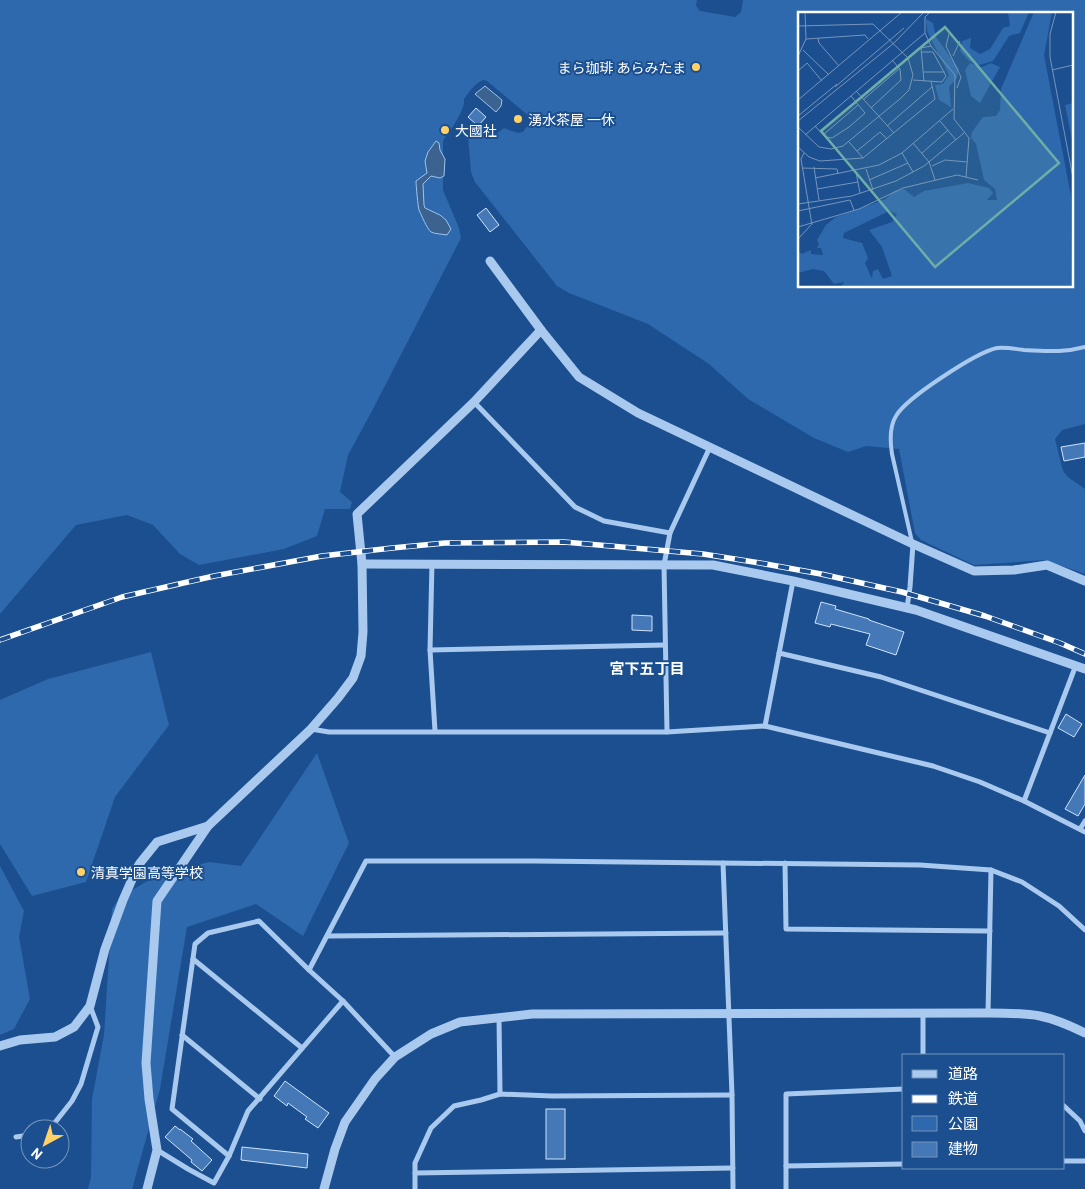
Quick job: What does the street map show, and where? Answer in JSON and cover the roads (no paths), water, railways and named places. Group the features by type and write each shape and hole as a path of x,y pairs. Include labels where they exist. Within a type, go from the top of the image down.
{"street":[{"path":"490,262 579,377 638,413 912,544 974,571 1014,570 1047,565 1085,581"},
{"path":"147,1189 157,1150 149,1099 146,1063 157,901 208,826 312,729 353,678 361,656 363,632 362,564 358,514 474,402 541,330"},
{"path":"474,402 575,507 604,521 670,533"},
{"path":"667,732 664,565 670,533 710,447"},
{"path":"907,608 912,544"},
{"path":"432,563 430,650 434,731"},
{"path":"362,564 713,565 793,580 907,608 1081,667 1050,733 1024,801"},
{"path":"765,726 793,580"},
{"path":"430,650 665,644"},
{"path":"779,654 881,677 1050,733"},
{"path":"312,729 329,732 667,732 765,726 933,766 980,782 1083,830 1085,821"},
{"path":"0,1046 20,1040 55,1038 74,1027 90,1006 105,949 137,868 157,842 208,826"},
{"path":"310,970 366,861 723,862 920,865 991,870 1022,882 1058,906 1085,930"},
{"path":"723,862 732,1096 733,1189"},
{"path":"784,863 786,929 990,931"},
{"path":"988,1012 991,870"},
{"path":"229,1156 172,1108 195,944 208,933 259,921 343,1001 395,1057"},
{"path":"327,936 726,933"},
{"path":"193,959 302,1048"},
{"path":"157,1150 214,1183 229,1156 248,1111 343,1001"},
{"path":"58,1119 72,1101 81,1084 98,1027 90,1006"},
{"path":"324,1189 345,1122 375,1079 395,1057 431,1034 460,1022 532,1014 988,1012 1029,1014 1085,1033"},
{"path":"923,1013 923,1054"},
{"path":"499,1017 500,1094"},
{"path":"182,1035 260,1099"},
{"path":"786,1189 786,1094 902,1088"},
{"path":"415,1189 414,1163 431,1128 454,1106 500,1094 552,1096 732,1096"},
{"path":"1065,1107 1080,1121 1085,1131"},
{"path":"16,1138 20,1137"},
{"path":"1065,1161 1085,1161"},
{"path":"786,1166 902,1164"},
{"path":"414,1172 733,1168"}],"lane":[{"path":"912,544 890,440 896,416 909,401 966,363 990,350 1000,348 1050,352 1071,351 1085,347"}],"railway":[{"path":"0,640 122,597 214,576 322,556 445,543 564,542 703,554 821,574 902,592 985,616 1085,654"}],"place":[{"name":"まら珈琲 あらみたま","path":"696,67"},
{"name":"湧水茶屋 一休","path":"518,119"},
{"name":"大國社","path":"445,130"},
{"name":"清真学園高等学校","path":"81,872"}],"district":[{"name":"宮下五丁目","path":"647,668"}]}
